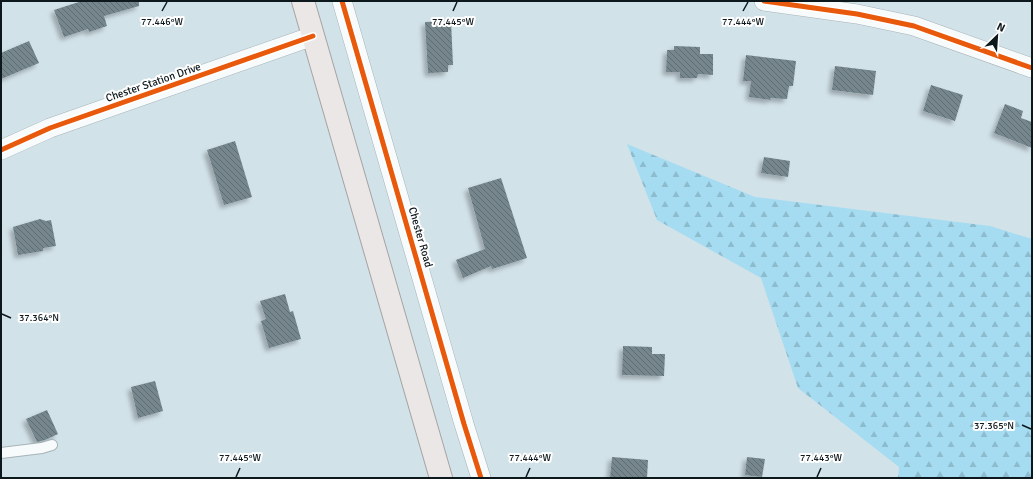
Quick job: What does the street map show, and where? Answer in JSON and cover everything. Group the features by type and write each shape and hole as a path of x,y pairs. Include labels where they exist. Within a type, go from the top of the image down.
{"main road":[{"path":"303,1 381,276 441,478"}],"street":[{"name":"Chester Road","path":"342,1 464,424 481,478"},
{"path":"764,1 857,14 914,26 1032,68"},
{"name":"Chester Station Drive","path":"1,150 50,128 313,36"}],"lane":[{"path":"1,453 42,448 52,445"}],"green space":[{"path":"627,144 755,197 990,226 1032,239 1032,478 898,478 899,467 798,388 761,278 657,220"}],"building":[{"path":"82,1 139,1 139,6 104,16 107,26 89,32 88,29 64,37 54,10"},
{"path":"451,21 453,65 448,65 448,72 428,73 425,22"},
{"path":"29,41 39,63 1,79 1,53"},
{"path":"674,46 700,47 700,54 713,54 713,75 698,74 697,78 680,78 680,72 666,72 667,50 674,50"},
{"path":"746,55 796,61 793,86 789,86 787,99 770,98 771,100 749,97 751,81 743,81"},
{"path":"835,66 876,71 873,95 832,90"},
{"path":"931,85 963,95 955,121 923,111"},
{"path":"1005,104 1023,111 1021,118 1032,122 1032,148 994,133"},
{"path":"235,141 252,197 224,205 207,150"},
{"path":"764,157 790,161 788,177 761,173"},
{"path":"501,178 527,258 492,269 491,266 463,278 456,260 485,249 468,188"},
{"path":"40,219 46,221 51,220 56,246 43,248 43,251 18,255 13,227"},
{"path":"285,294 290,312 293,311 301,339 269,348 261,321 266,319 260,301"},
{"path":"623,346 652,347 652,354 665,354 664,376 622,375"},
{"path":"155,381 163,411 138,418 131,387"},
{"path":"47,410 58,434 37,442 26,419"},
{"path":"612,457 648,460 647,478 610,478"},
{"path":"747,457 765,459 762,477 745,475"}],"cycle path":[{"path":"342,1 464,424 481,478"},
{"path":"764,1 857,14 914,26 1032,68"},
{"path":"1,150 50,128 313,36"}]}
